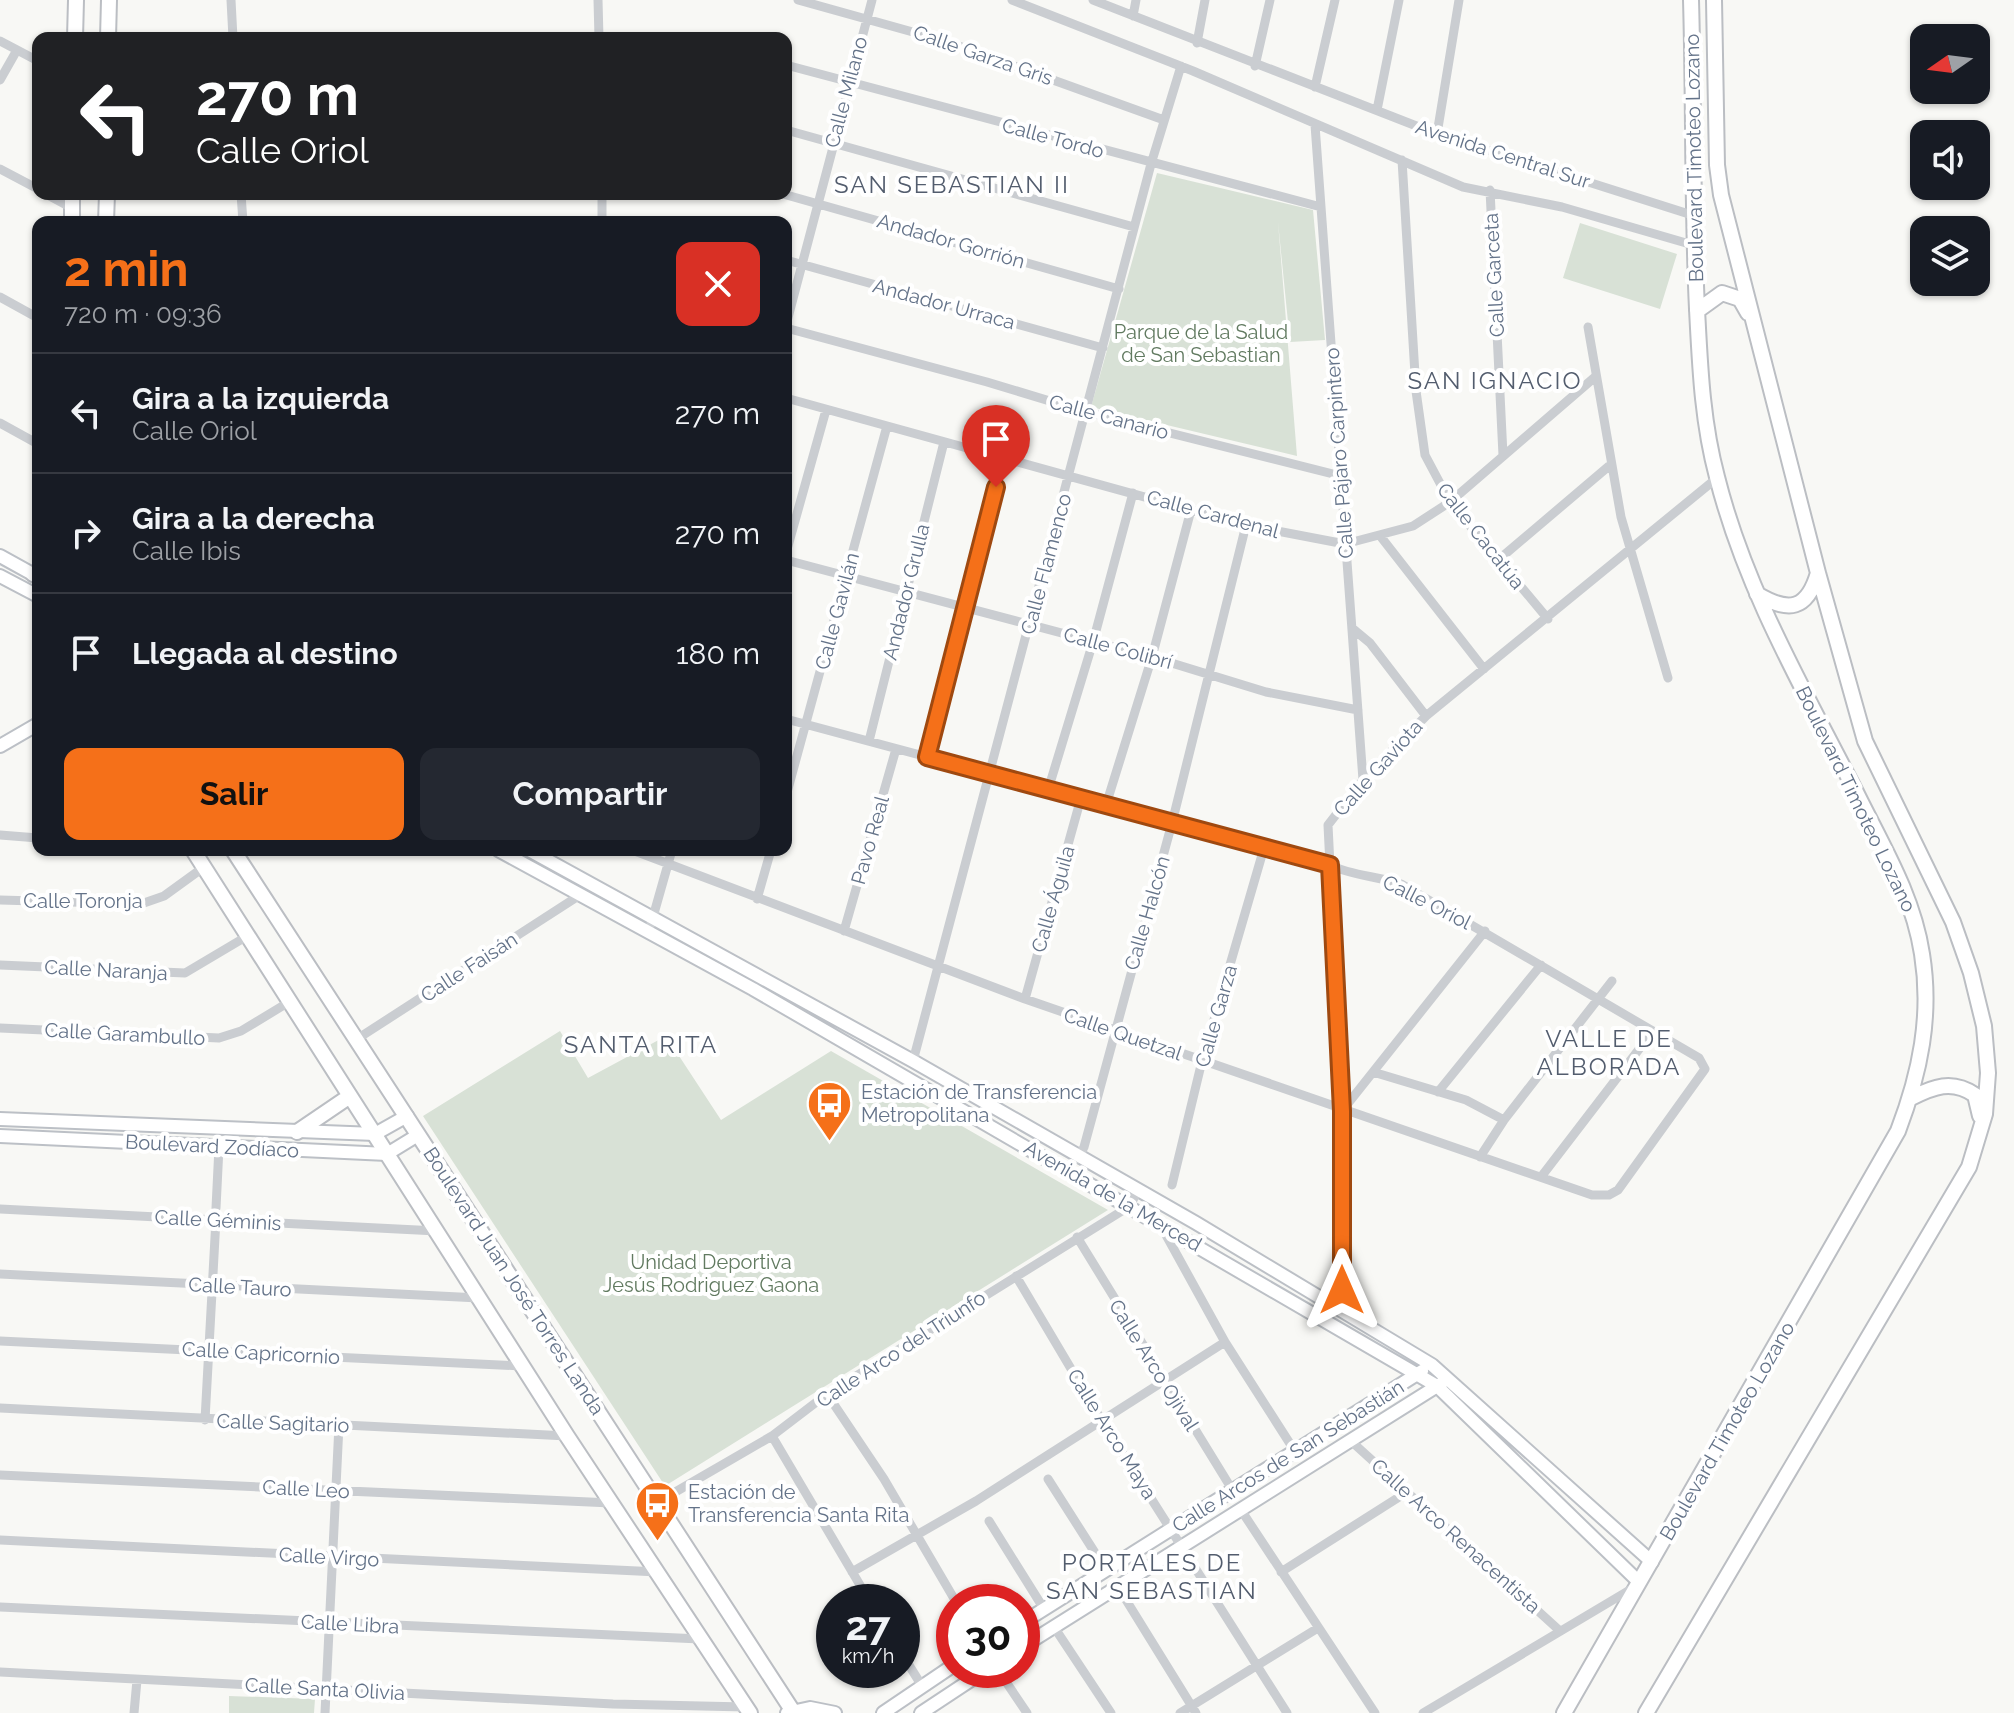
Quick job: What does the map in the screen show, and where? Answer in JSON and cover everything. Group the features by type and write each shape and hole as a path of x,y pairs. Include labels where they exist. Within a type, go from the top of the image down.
{"main road":[{"path":"75,32 76,0"},
{"path":"108,32 109,0"},
{"name":"Boulevard Timoteo Lozano","path":"1564,1713 1898,1131 1921,1059 1927,1001 1922,955 1909,898 1757,594 1717,478 1702,403 1693,231 1691,0"},
{"name":"Boulevard Timoteo Lozano","path":"1646,1713 1870,1329 1969,1167 1985,1114 1988,1073 1984,1026 1971,973 1931,875 1870,754 1818,573 1756,331 1717,165 1714,0"},
{"path":"1697,311 1711,298 1732,293 1745,306 1756,331"},
{"path":"1757,594 1782,606 1794,605 1813,591 1818,573"},
{"name":"Boulevard Juan José Torres Landa","path":"197,856 567,1436 748,1710"},
{"name":"Boulevard Juan José Torres Landa","path":"237,856 658,1502 791,1712"},
{"path":"1911,1098 1940,1086 1967,1089 1975,1095 1978,1104 1979,1136"},
{"path":"297,1132 350,1096"}],"street":[{"path":"231,0 233,32"},
{"path":"598,0 599,32"},
{"name":"Calle Garza Gris","path":"798,0 965,47 1164,120"},
{"name":"Calle Milano","path":"792,302 872,0"},
{"path":"1012,0 1181,66 1463,187 1693,231"},
{"name":"Avenida Central Sur","path":"1093,0 1255,66 1693,231"},
{"path":"1133,16 1136,0"},
{"path":"1197,43 1205,0"},
{"path":"1255,66 1270,0"},
{"path":"1315,87 1335,0"},
{"path":"1377,110 1399,0"},
{"path":"1437,134 1459,0"},
{"path":"0,41 32,58"},
{"path":"0,80 17,50"},
{"name":"Calle Flamenco","path":"913,1061 923,1035 936,965 1030,624 1134,227 1181,66"},
{"name":"Calle Tordo","path":"792,67 1321,207"},
{"name":"Calle Pájaro Carpintero","path":"1315,125 1363,780"},
{"path":"792,132 1134,227"},
{"name":"Calle Cacatúa","path":"1402,160 1420,434 1430,469 1450,502 1548,619"},
{"path":"0,169 32,186"},
{"name":"Calle Garceta","path":"1490,190 1503,455"},
{"name":"Andador Gorrión","path":"792,196 1119,289"},
{"name":"Andador Urraca","path":"792,262 1103,348"},
{"path":"0,297 32,315"},
{"path":"1588,327 1609,466 1630,552 1668,678"},
{"name":"Calle Canario","path":"792,328 1086,412 1341,476"},
{"name":"Calle Cardenal","path":"792,400 1246,525 1345,544 1381,537 1413,526 1450,502 1595,377"},
{"path":"792,532 826,410"},
{"path":"0,423 32,441"},
{"name":"Calle Gavilán","path":"792,774 887,426"},
{"name":"Andador Grulla","path":"869,741 944,442"},
{"path":"927,757 1003,457"},
{"path":"1497,561 1609,466"},
{"name":"Calle Gaviota","path":"1342,1290 1342,1111 1328,825 1363,780 1426,716 1717,478"},
{"path":"1048,790 1093,642 1133,493"},
{"path":"1106,805 1152,657 1191,510"},
{"name":"Calle Halcón","path":"1078,1159 1084,1147 1172,823 1246,525"},
{"path":"1381,537 1484,669"},
{"path":"0,556 32,573"},
{"name":"Calle Colibrí","path":"792,562 1152,657 1266,692 1358,710"},
{"path":"0,576 32,593"},
{"path":"1352,628 1370,643 1426,716"},
{"name":"Calle Oriol","path":"792,720 1330,865 1345,873 1377,876 1401,884 1485,931 1703,1060 1705,1069 1618,1190"},
{"path":"0,746 32,727"},
{"name":"Pavo Real","path":"844,931 896,749"},
{"name":"Calle Águila","path":"1025,999 1081,798"},
{"path":"0,835 32,838"},
{"name":"Calle Garza","path":"1172,1185 1202,1061 1264,848"},
{"name":"Avenida de la Merced","path":"509,856 648,931 1130,1206 1437,1386 1638,1584"},
{"name":"Avenida de la Merced","path":"540,856 913,1061 1078,1159 1138,1190 1432,1365 1652,1562"},
{"name":"Calle Quetzal","path":"646,856 1025,999 1342,1111 1592,1195 1609,1195 1618,1190"},
{"path":"648,931 670,856"},
{"path":"757,899 769,856"},
{"name":"Calle Toronja","path":"0,900 141,904 164,896 204,867"},
{"name":"Calle Faisán","path":"357,1039 580,895"},
{"path":"1342,1111 1485,931"},
{"name":"Calle Naranja","path":"0,965 185,973 249,935"},
{"path":"1438,1092 1541,965"},
{"path":"1480,1157 1504,1120 1612,981"},
{"name":"Calle Garambullo","path":"0,1028 219,1038 241,1031 289,1002"},
{"path":"1541,1177 1653,1031"},
{"path":"1373,1072 1477,1104 1504,1120"},
{"path":"375,1134 407,1116"},
{"name":"Boulevard Zodíaco","path":"0,1119 375,1134"},
{"path":"387,1154 418,1135"},
{"name":"Boulevard Zodíaco","path":"0,1136 387,1154"},
{"path":"216,1208 219,1147"},
{"path":"1130,1206 1138,1190"},
{"name":"Calle Arco del Triunfo","path":"658,1502 772,1436 827,1394 1130,1206"},
{"name":"Calle Géminis","path":"0,1209 437,1231"},
{"path":"205,1420 216,1219"},
{"path":"1160,1224 1225,1342 1296,1453"},
{"name":"Calle Arco Ojival","path":"1077,1237 1233,1491"},
{"name":"Calle Tauro","path":"0,1274 479,1298"},
{"name":"Calle Arco Maya","path":"1016,1276 1102,1421 1287,1713"},
{"name":"Calle Capricornio","path":"0,1341 522,1366"},
{"path":"852,1572 1102,1421 1225,1342"},
{"name":"Calle Arcos de San Sebastián","path":"1040,1612 1432,1365"},
{"name":"Calle Arcos de San Sebastián","path":"1040,1636 1450,1378"},
{"path":"827,1394 884,1479 945,1584"},
{"name":"Calle Sagitario","path":"0,1408 567,1436"},
{"path":"325,1713 339,1425"},
{"path":"772,1436 859,1584"},
{"name":"Calle Arco Renacentista","path":"1352,1442 1560,1631"},
{"name":"Calle Leo","path":"0,1475 611,1503"},
{"path":"1048,1479 1106,1570"},
{"path":"1281,1572 1407,1492"},
{"path":"1241,1510 1375,1713"},
{"path":"989,1521 1044,1609"},
{"name":"Calle Virgo","path":"0,1540 658,1572"},
{"path":"1423,1713 1638,1584"},
{"path":"1118,1587 1194,1710"},
{"name":"Calle Libra","path":"0,1607 700,1639"},
{"path":"1054,1627 1111,1713"},
{"path":"1180,1713 1194,1710 1256,1666 1318,1628"},
{"name":"Calle Santa Olivia","path":"0,1672 326,1689 616,1709 748,1710"},
{"path":"883,1713 936,1677"},
{"path":"134,1713 137,1680"},
{"path":"921,1713 937,1708 963,1688"},
{"path":"1010,1688 1027,1713"},
{"path":"791,1712 810,1708 835,1713"}],"green space":[{"name":"Parque de la Salud de San Sebastian","path":"1157,173 1313,210 1325,340 1290,342 1278,222 1297,456 1091,407"},
{"path":"1580,223 1677,254 1660,309 1563,278"},
{"name":"Unidad Deportiva Jesús Rodriguez Gaona","path":"560,1031 588,1078 666,1036 721,1120 831,1051 1108,1210 665,1486 423,1116"},
{"path":"229,1696 315,1699 314,1713 229,1713"}],"place":[{"name":"Estación de Transferencia Metropolitana","path":"830,1142"},
{"name":"Estación de Transferencia Santa Rita","path":"657,1543"}],"district":[{"name":"SAN SEBASTIAN II","path":"952,184"},
{"name":"SAN IGNACIO","path":"1495,380"},
{"name":"SANTA RITA","path":"641,1044"},
{"name":"VALLE DE ALBORADA","path":"1609,1052"},
{"name":"PORTALES DE SAN SEBASTIAN","path":"1152,1576"}],"route":[{"path":"996,487 927,757 1330,865 1342,1111 1342,1290"}]}
